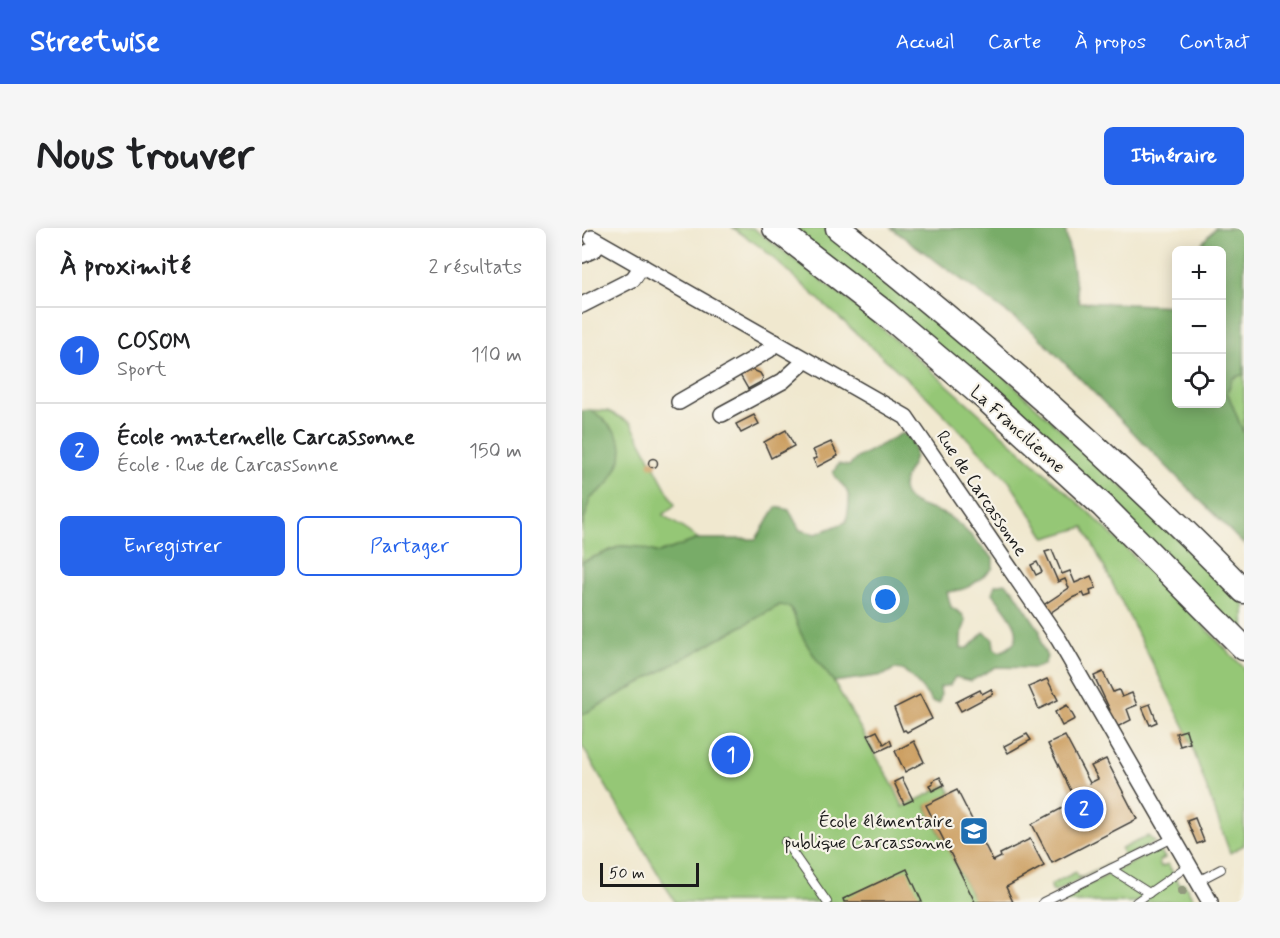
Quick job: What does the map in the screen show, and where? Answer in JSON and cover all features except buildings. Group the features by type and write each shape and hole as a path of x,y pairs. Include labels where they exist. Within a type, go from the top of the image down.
{"highway":[{"name":"La Francilienne","path":"775,228 885,313 985,398 1103,506 1244,648"},
{"path":"838,228 1005,365 1126,475 1244,591"}],"street":[{"name":"Rue de Carcassonne","path":"582,255 595,249 596,240 906,417 1059,640 1210,902"},
{"path":"582,305 633,279 642,266"},
{"path":"679,402 769,350 775,342"},
{"path":"722,414 783,381 806,360"}],"lane":[{"path":"1043,902 1173,838"},
{"path":"785,842 827,902"},
{"path":"1136,902 1189,865"},
{"path":"1111,869 1149,893"},
{"path":"1198,881 1221,869"}],"green space":[{"path":"733,228 753,228 854,305 923,363 1093,516 1244,668 1244,845 1230,853 1186,730 1084,527 1046,538 1009,481 928,398 762,248"},
{"path":"789,228 825,228 884,273 983,357 1216,574 1244,603 1244,635"},
{"path":"891,228 1065,228 1079,302 1172,306 1172,408 1226,408 1226,246 1202,246 1215,228 1244,228 1244,374 1233,378 1227,392 1244,434 1244,545 1036,334"},
{"path":"1244,374 1244,434 1227,392 1233,378"},
{"path":"590,410 608,411 631,423 675,505 663,515 699,539 659,553 639,547 620,546 582,562 582,528 590,499 608,484 602,418"},
{"path":"590,410 602,418 616,433 622,447 621,459 608,484 590,499 582,528 582,411"},
{"path":"902,433 912,439 915,455 904,481 905,494 913,502 950,518 993,558 993,568 977,581 968,587 947,592 951,607 962,614 966,621 961,636 961,648 968,648 984,632 993,639 994,648 999,652 1010,647 1015,640 1014,624 992,593 995,585 1005,583 1014,591 1040,631 1041,644 1047,657 1044,665 1035,668 996,667 971,681 955,677 950,685 940,687 939,703 932,702 915,680 901,670 894,669 884,675 834,682 806,643 790,607 780,605 582,715 582,562 621,546 639,547 659,553 699,539 756,539 776,507 789,510 800,530 816,534 846,522 848,496 845,488 833,473 838,464 849,466 857,458"},
{"path":"780,605 790,607 792,610 806,643 834,682 903,807 947,785 951,793 926,806 975,902 675,902 582,746 582,715"},
{"path":"1148,836 1155,842 1125,857 1121,849"},
{"path":"1159,849 1165,858 1159,861 1161,867 1168,864 1179,884 1184,883 1195,902 1054,902"},
{"path":"1108,864 1055,892 1052,891 1051,885 1076,872 1079,878"}],"place":[{"name":"COSOM","path":"731,755"},
{"name":"École maternelle Carcassonne","path":"1084,809"},
{"name":"École élémentaire publique Carcassonne","path":"974,831"}]}
